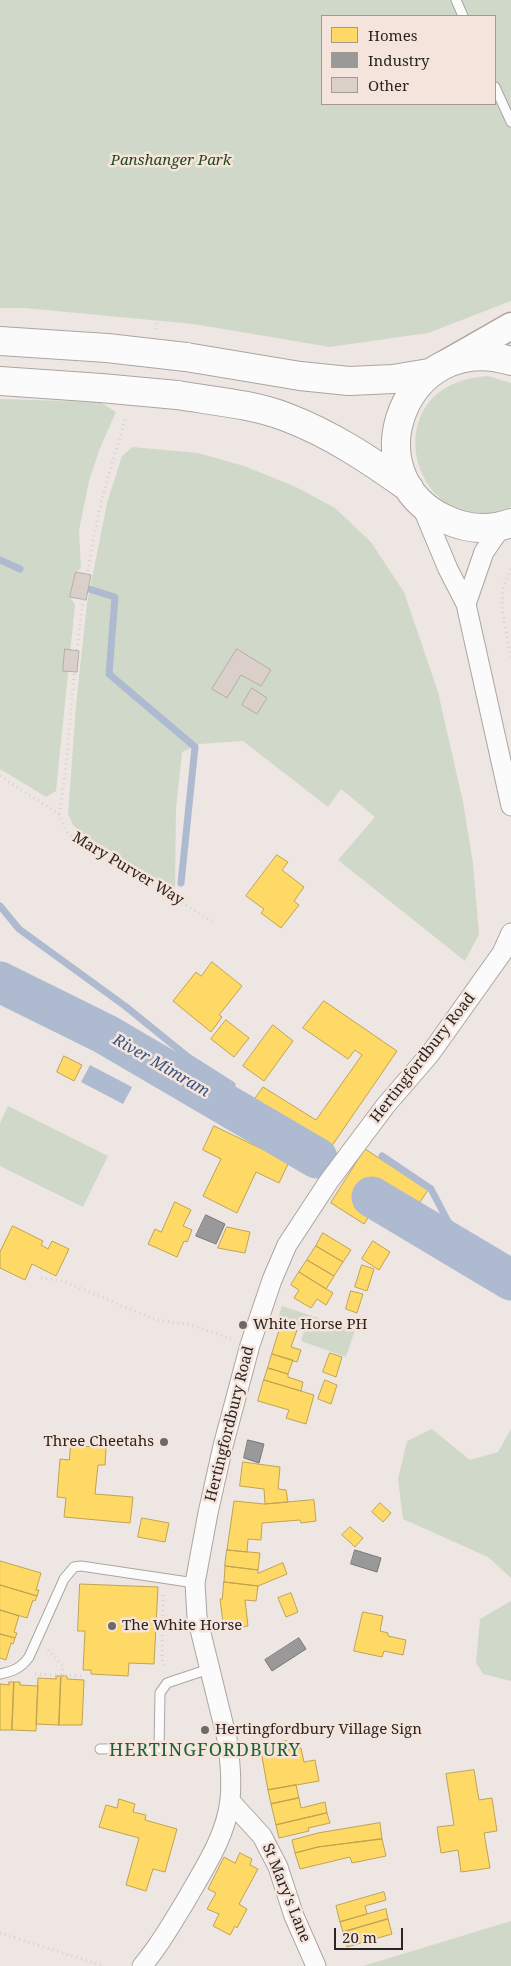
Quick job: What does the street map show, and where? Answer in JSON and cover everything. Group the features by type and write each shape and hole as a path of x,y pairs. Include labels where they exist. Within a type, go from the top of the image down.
{"highway":[{"path":"0,341 107,348 186,357 300,376 349,381 393,379 437,368 470,356 496,356 511,361"},
{"path":"414,494 400,468 396,447 397,427 407,400 414,388 437,368"},
{"path":"0,381 177,395 236,404 285,416 326,434 369,459 414,494 437,515 457,524 479,528 506,525"}],"street":[{"path":"437,368 511,326"},
{"path":"414,494 466,604 511,806"},
{"path":"466,604 484,552 506,525"},
{"name":"Hertingfordbury Road","path":"142,1966 172,1924 212,1855 225,1823 230,1801 228,1739 197,1617 195,1583 215,1480 250,1345 272,1280 287,1244 329,1181 386,1105 430,1054 502,953 511,932"},
{"name":"St Mary's Lane","path":"230,1801 262,1836 278,1867 294,1916 316,1966"}],"lane":[{"path":"456,0 463,15"},
{"path":"496,89 511,122"},
{"path":"0,1674 14,1671 22,1666 37,1643 64,1578 74,1567 81,1566 195,1583"},
{"path":"159,1748 160,1693 167,1683 210,1669"},
{"path":"100,1749 196,1749"}],"path":[{"path":"0,13 114,20 220,16 304,0"},
{"path":"0,160 36,145 167,82 274,13 304,0"},
{"path":"0,282 50,285 138,296 168,297 176,294 238,153 318,0"},
{"path":"154,334 159,315 168,297"},
{"path":"59,814 63,793 76,656 93,541 104,492 128,408"},
{"path":"511,569 503,588 502,610 511,657"},
{"name":"Mary Purver Way","path":"0,776 59,814 66,831 74,839 122,864 214,922"},
{"path":"41,1278 62,1281 156,1320 191,1325 250,1345"},
{"path":"163,1579 162,1658 167,1683"},
{"path":"37,1643 53,1654 63,1666 62,1675"},
{"path":"22,1666 30,1674 81,1676"},
{"path":"0,1933 104,1966"}],"green space":[{"name":"Panshanger Park","path":"0,0 511,0 511,301 428,333 330,347 193,324 24,308 0,308"},
{"path":"488,376 511,383 511,507 477,513 449,505 429,485 417,459 416,431 427,405 450,385"},
{"path":"0,399 100,402 116,412 100,448 89,481 79,530 81,568 76,572 70,597 75,605 56,791 46,797 0,769"},
{"path":"132,447 198,453 244,466 296,487 335,508 371,542 404,592 438,692 463,802 473,863 479,934 465,961 338,860 375,817 341,789 328,807 243,741 200,744 182,752 176,809 175,890 81,833 73,825 68,814 76,705 87,603 107,503 122,456"},
{"path":"8,1106 108,1156 83,1207 0,1166 0,1123"},
{"path":"282,1306 355,1330 346,1357 301,1341 304,1331 277,1322"},
{"path":"432,1429 470,1460 498,1452 511,1429 511,1578 488,1557 403,1519 398,1479 407,1441"},
{"path":"511,1601 511,1681 483,1674 476,1663 480,1619"},
{"path":"511,1921 511,1966 363,1966"}],"water":[{"path":"90,1065 132,1087 123,1104 81,1082"}],"building: Homes":[{"path":"277,855 288,862 282,870 304,887 294,901 299,905 281,928 261,913 264,909 246,896"},
{"path":"212,962 242,986 219,1015 222,1017 211,1032 173,1001 196,972 201,976"},
{"path":"324,1001 397,1051 329,1150 253,1101 263,1087 316,1120 362,1055 355,1050 348,1059 303,1028"},
{"path":"226,1020 249,1038 234,1057 211,1039"},
{"path":"273,1025 293,1041 264,1081 243,1066"},
{"path":"64,1056 82,1065 74,1081 57,1072"},
{"path":"214,1126 289,1162 279,1183 256,1172 237,1213 203,1196 221,1159 203,1150"},
{"path":"365,1149 428,1190 414,1211 375,1186 362,1207 371,1213 364,1224 331,1203"},
{"path":"175,1202 191,1210 183,1226 192,1230 187,1242 184,1241 177,1257 148,1244 155,1229 161,1232"},
{"path":"13,1226 43,1241 41,1245 48,1249 52,1241 69,1249 56,1276 32,1264 25,1280 0,1268 0,1252"},
{"path":"227,1227 250,1232 245,1253 218,1248"},
{"path":"323,1233 351,1250 343,1262 316,1246"},
{"path":"373,1241 390,1252 379,1270 362,1259"},
{"path":"316,1246 343,1262 334,1276 307,1260"},
{"path":"307,1260 334,1276 326,1289 299,1272"},
{"path":"362,1265 374,1269 367,1291 355,1287"},
{"path":"299,1272 333,1293 326,1305 317,1299 311,1308 294,1298 299,1290 291,1285"},
{"path":"351,1291 363,1294 357,1313 346,1309"},
{"path":"281,1325 297,1330 291,1347 301,1350 297,1362 272,1354"},
{"path":"330,1353 342,1357 336,1377 323,1372"},
{"path":"272,1354 293,1360 288,1374 268,1368"},
{"path":"268,1368 288,1374 288,1377 303,1382 301,1391 264,1380"},
{"path":"264,1380 314,1395 306,1424 286,1418 289,1410 258,1401"},
{"path":"325,1380 337,1385 331,1404 318,1399"},
{"path":"71,1445 106,1448 105,1465 98,1465 95,1494 133,1497 130,1523 64,1517 66,1498 57,1497 60,1459 69,1460"},
{"path":"243,1462 280,1467 278,1489 286,1490 288,1502 265,1504 264,1489 240,1486"},
{"path":"314,1500 316,1521 301,1523 300,1520 262,1523 261,1540 248,1539 247,1552 227,1550 234,1501 264,1504"},
{"path":"380,1503 391,1513 383,1522 372,1512"},
{"path":"142,1518 169,1523 165,1542 138,1537"},
{"path":"350,1527 363,1538 355,1547 342,1535"},
{"path":"227,1550 260,1553 258,1570 225,1566"},
{"path":"0,1561 41,1573 36,1590 39,1590 37,1596 0,1585"},
{"path":"283,1563 287,1574 258,1586 224,1582 225,1566 258,1570 258,1573"},
{"path":"224,1582 258,1586 256,1601 245,1600 248,1626 224,1630 220,1599 222,1599"},
{"path":"80,1584 158,1587 154,1664 129,1663 128,1676 91,1674 91,1670 83,1670 85,1631 78,1631"},
{"path":"0,1585 37,1596 35,1601 33,1600 27,1618 0,1610"},
{"path":"291,1593 298,1612 286,1617 278,1598"},
{"path":"0,1610 19,1616 14,1632 17,1633 15,1638 0,1634"},
{"path":"363,1612 383,1616 380,1631 388,1633 388,1636 406,1640 403,1655 384,1651 382,1657 354,1651"},
{"path":"0,1634 15,1638 13,1644 11,1643 6,1660 0,1658"},
{"path":"56,1676 61,1676 59,1725 36,1724 38,1678 56,1679"},
{"path":"61,1676 67,1676 67,1679 84,1680 82,1725 59,1725"},
{"path":"9,1682 14,1682 12,1730 0,1730 0,1684 9,1685"},
{"path":"14,1682 20,1682 20,1685 38,1686 36,1731 12,1730"},
{"path":"287,1741 288,1750 301,1748 304,1762 315,1760 319,1781 268,1790 260,1746"},
{"path":"474,1770 479,1800 492,1798 497,1831 484,1833 490,1868 461,1872 458,1850 441,1853 437,1827 454,1825 446,1774"},
{"path":"296,1785 299,1798 271,1804 268,1790"},
{"path":"299,1798 301,1808 325,1802 327,1813 276,1825 271,1804"},
{"path":"119,1799 135,1804 133,1812 146,1815 145,1820 177,1829 165,1872 153,1869 146,1891 126,1885 139,1838 99,1827 106,1805 117,1808"},
{"path":"327,1813 330,1823 308,1828 309,1831 279,1838 276,1825"},
{"path":"380,1823 382,1839 318,1847 295,1853 292,1840 318,1833"},
{"path":"382,1839 386,1856 352,1863 350,1857 300,1869 295,1853 318,1847"},
{"path":"240,1853 252,1859 250,1865 258,1869 239,1904 247,1909 237,1928 235,1926 230,1935 213,1926 219,1914 207,1909 216,1893 208,1889 224,1857 235,1863"},
{"path":"384,1892 386,1900 365,1906 367,1914 340,1922 336,1906"},
{"path":"386,1909 388,1919 343,1932 340,1922"},
{"path":"388,1919 392,1934 347,1947 343,1932"}],"building: Industry":[{"path":"206,1215 225,1224 216,1244 196,1236"},
{"path":"248,1440 264,1444 259,1463 244,1458"},
{"path":"355,1550 381,1558 377,1572 351,1564"},
{"path":"299,1638 306,1649 272,1671 265,1660"}],"building: Other":[{"path":"76,572 91,575 86,600 70,597"},
{"path":"65,649 79,651 77,672 63,671"},
{"path":"237,649 271,670 261,686 241,675 227,698 212,689"},
{"path":"252,688 267,698 257,714 242,705"}],"waterway":[{"path":"0,560 20,569"},
{"path":"89,589 115,597 109,674 195,747 181,883"},
{"path":"0,906 19,929 125,1006 188,1057 232,1085"},
{"name":"River Mimram","path":"0,982 105,1034 317,1158"},
{"path":"382,1156 431,1189 464,1252"},
{"name":"River Mimram","path":"372,1197 511,1280"}],"place":[{"name":"White Horse PH","path":"243,1325"},
{"name":"Three Cheetahs","path":"164,1442"},
{"name":"The White Horse","path":"112,1626"},
{"name":"Hertingfordbury Village Sign","path":"205,1730"}],"district":[{"name":"HERTINGFORDBURY","path":"205,1751"}]}
